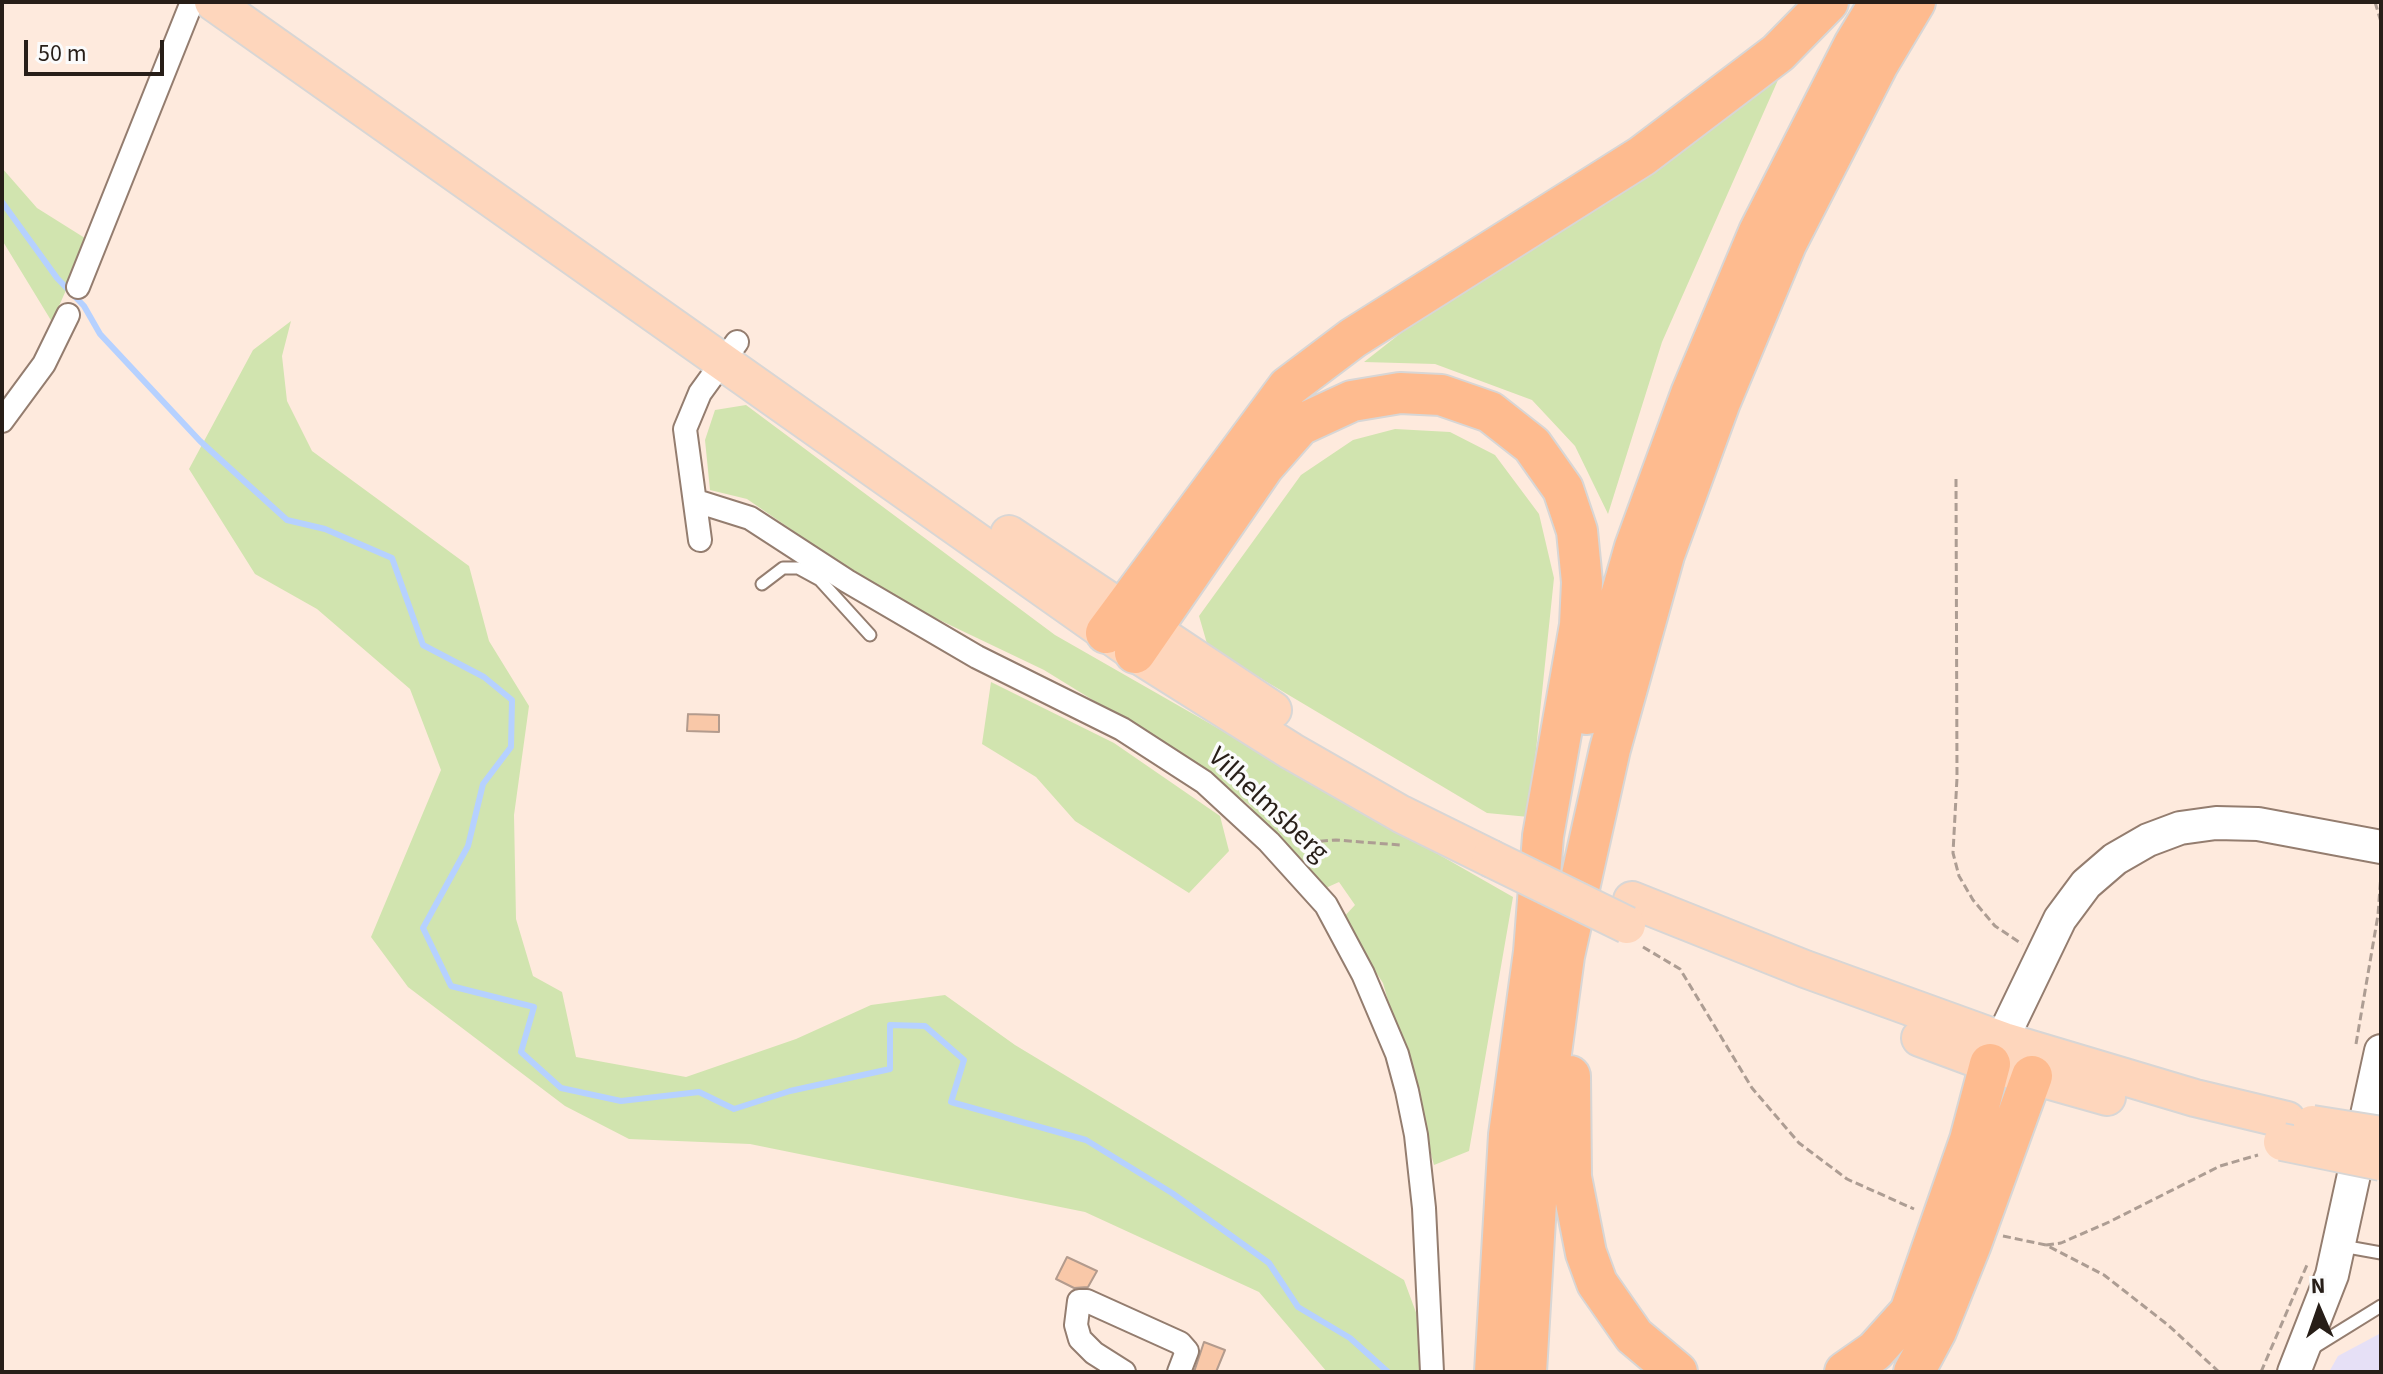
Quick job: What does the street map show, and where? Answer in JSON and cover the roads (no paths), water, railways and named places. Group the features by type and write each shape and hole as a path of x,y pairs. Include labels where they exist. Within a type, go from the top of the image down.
{"highway":[{"path":"1128,632 1288,387 1353,338 1642,156 1778,53 1828,2"},
{"path":"1534,952 1578,744 1635,547 1675,436 1759,232 1854,45 1880,2"},
{"path":"1526,1372 1540,1135 1564,956 1602,780 1664,555 1720,402 1786,244 1878,64 1915,2"},
{"path":"1128,632 1300,425 1352,401 1400,393 1441,395 1490,412 1532,445 1563,489 1577,531 1582,582 1580,625 1543,836 1534,952 1509,1135 1495,1372"},
{"path":"1602,780 1571,1061 1568,1112 1571,1177 1586,1253 1597,1283 1634,1336 1677,1372"},
{"path":"1845,1372 1875,1351 1910,1312 1970,1140 2014,1058"},
{"path":"1914,1372 1936,1331 1971,1244 2014,1058"}],"main road":[{"path":"213,2 729,352 1128,632 1291,751 1401,814 1494,847 1633,924 2014,1058 2279,1139 2381,1162"},
{"path":"253,2 729,352"},
{"path":"2279,1139 2381,1135"}],"street":[{"path":"78,287 192,2"},
{"path":"2,421 44,364 68,315"},
{"path":"700,540 685,429 700,393 729,352"},
{"name":"Vilhelmsberg","path":"696,501 750,518 847,581 977,657 1122,729 1204,782 1273,846 1326,905 1363,974 1397,1054 1416,1135 1432,1372"},
{"path":"2014,1058 2039,964 2060,919 2086,884 2115,859 2148,840 2180,828 2216,823 2258,824 2381,847"},
{"path":"2298,1363 2323,1302 2339,1245 2381,1051"},
{"path":"1124,1372 1094,1353 1080,1339 1076,1325 1079,1301 1087,1301 1180,1343 1187,1351 1179,1372"}],"lane":[{"path":"762,584 783,568 798,568 820,580 870,635"},
{"path":"2339,1245 2381,1253"},
{"path":"2298,1363 2381,1306"}],"waterway":[{"path":"2,202 57,278 84,306 100,334 200,441 287,520 325,529 392,558 423,645 484,677 512,700 511,747 483,784 468,846 423,928 451,986 534,1007 521,1052 561,1088 621,1101 699,1092 734,1109 790,1091 890,1069 890,1025 925,1026 964,1060 951,1102 1086,1140 1172,1193 1269,1263 1298,1307 1350,1338 1388,1372"}]}
